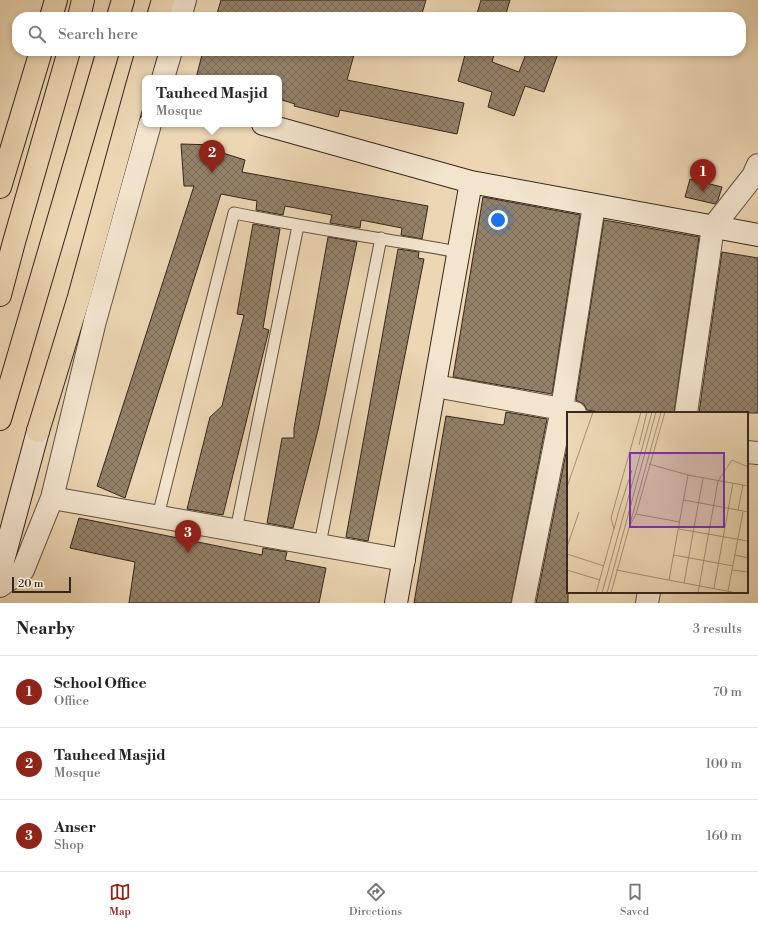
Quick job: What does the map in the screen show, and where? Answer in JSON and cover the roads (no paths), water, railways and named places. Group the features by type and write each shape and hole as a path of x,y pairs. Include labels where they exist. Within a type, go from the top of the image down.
{"highway":[{"path":"52,12 56,0"},
{"path":"79,12 83,0"},
{"path":"119,12 123,0"},
{"path":"159,12 163,0"},
{"path":"0,186 39,56"},
{"path":"0,295 68,56"},
{"path":"0,419 107,56"},
{"path":"38,431 79,297 146,56"}],"street":[{"path":"181,12 185,0"},
{"path":"164,75 170,56"},
{"path":"0,586 23,570 52,498 95,321 149,127"},
{"path":"274,127 471,182 758,235"},
{"path":"686,412 713,227 753,176 758,165"},
{"path":"396,603 471,182"},
{"path":"435,386 569,411 594,205"},
{"path":"523,603 567,419"},
{"path":"0,572 38,431"},
{"path":"748,452 758,453"},
{"path":"52,498 404,560"},
{"path":"647,603 649,593"}],"lane":[{"path":"158,516 234,213 298,226 381,238 459,252"},
{"path":"236,530 298,226"},
{"path":"320,544 381,238"}],"place":[{"name":"Tauheed Masjid","path":"212,173"},
{"name":"School Office","path":"703,192"},
{"name":"Anser","path":"188,553"}]}
